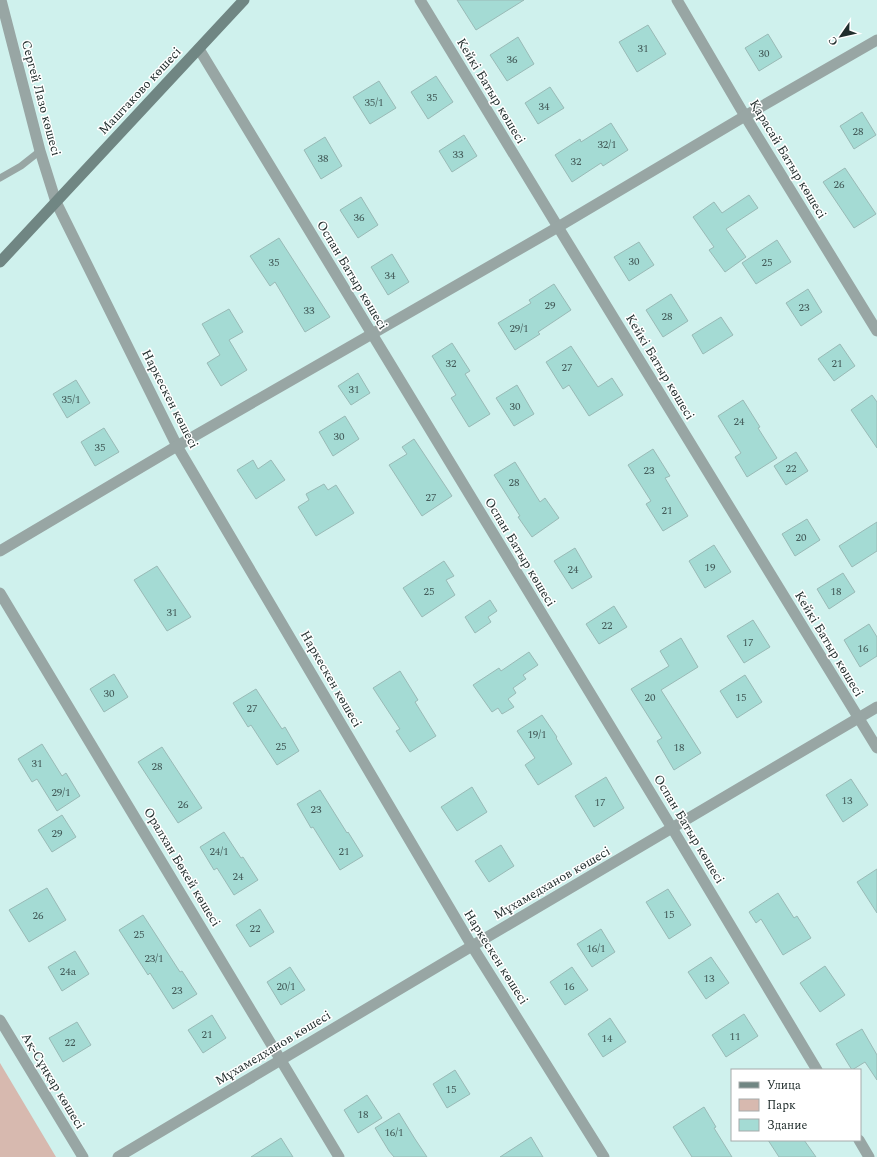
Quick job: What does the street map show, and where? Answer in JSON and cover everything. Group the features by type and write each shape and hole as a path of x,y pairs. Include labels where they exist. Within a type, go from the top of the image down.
{"main road":[{"name":"Маштаково көшесі","path":"0,262 244,0"}],"street":[{"name":"Сергей Лазо көшесі","path":"0,0 40,151 56,202"},
{"name":"Кейкі Батыр көшесі","path":"420,0 877,748"},
{"name":"Қарасай Батыр көшесі","path":"677,0 745,116 877,330"},
{"path":"0,552 177,446 371,333 558,227 877,40"},
{"name":"Оспан Батыр көшесі","path":"198,49 672,828 816,1069"},
{"name":"Наркескен көшесі","path":"56,202 177,446 472,946 604,1157"},
{"name":"Оралхан Бөкей көшесі","path":"0,593 339,1157"},
{"name":"Мұхамедханов көшесі","path":"118,1157 877,707"},
{"name":"Ақ-Сұңқар көшесі","path":"0,1020 83,1157"},
{"path":"860,1141 869,1157"}],"lane":[{"path":"0,178 21,166 40,151"}],"green space":[{"path":"0,1063 56,1157 0,1157"}],"building":[{"path":"457,0 524,0 476,30"},
{"path":"648,25 666,54 637,72 619,42"},
{"path":"768,34 782,57 759,71 745,48"},
{"path":"518,37 534,64 507,81 490,55"},
{"path":"436,76 453,102 428,119 411,92"},
{"path":"379,81 396,108 370,124 353,97"},
{"path":"550,87 564,108 538,124 525,103"},
{"path":"862,112 876,135 854,149 840,126"},
{"path":"611,123 628,150 603,166 601,163 572,182 555,155 580,139 581,142"},
{"path":"464,135 477,156 452,172 439,151"},
{"path":"325,137 342,166 321,179 304,150"},
{"path":"845,168 876,214 854,228 823,182"},
{"path":"749,195 758,208 726,229 746,257 725,272 709,250 714,247 693,217 714,202 722,213"},
{"path":"361,197 378,225 358,238 340,210"},
{"path":"279,238 330,317 305,332 275,282 270,286 250,256"},
{"path":"777,240 791,262 756,284 742,263"},
{"path":"639,242 654,265 629,281 614,257"},
{"path":"392,254 409,282 388,295 371,267"},
{"path":"554,284 571,310 538,332 540,334 515,350 498,323 531,303 529,300"},
{"path":"808,289 822,312 801,326 786,303"},
{"path":"671,294 688,321 663,337 646,310"},
{"path":"229,309 243,332 229,340 247,370 221,386 207,363 220,355 202,324"},
{"path":"721,317 733,335 703,354 692,335"},
{"path":"452,343 470,371 465,374 490,414 469,427 451,398 456,395 432,356"},
{"path":"840,344 855,366 834,381 818,359"},
{"path":"571,346 598,387 612,378 623,395 589,416 569,385 563,389 546,362"},
{"path":"358,373 370,393 351,405 338,386"},
{"path":"76,380 90,403 67,418 53,394"},
{"path":"517,385 534,414 514,426 496,398"},
{"path":"872,395 877,402 877,448 851,410"},
{"path":"743,400 760,427 758,428 777,458 747,477 735,457 741,453 718,416"},
{"path":"345,416 359,439 333,456 319,432"},
{"path":"104,428 119,452 95,466 81,442"},
{"path":"414,439 452,496 422,516 389,465 407,454 402,447"},
{"path":"653,449 670,476 665,478 688,516 663,531 646,504 651,501 628,465"},
{"path":"796,452 808,471 786,485 774,466"},
{"path":"253,460 258,469 271,460 285,480 256,499 237,470"},
{"path":"515,462 540,502 545,498 559,518 532,537 518,517 520,516 494,475"},
{"path":"324,484 328,490 336,485 354,513 316,536 298,507 309,500 306,494"},
{"path":"807,519 820,540 795,556 782,534"},
{"path":"877,522 877,551 852,567 839,546"},
{"path":"714,545 731,572 705,588 689,561"},
{"path":"575,548 592,577 572,589 554,561"},
{"path":"444,561 454,576 446,580 455,595 422,617 403,588"},
{"path":"157,566 191,617 167,631 134,580"},
{"path":"843,573 855,592 829,609 817,589"},
{"path":"490,600 497,611 488,617 491,622 475,633 465,617"},
{"path":"614,606 627,627 599,644 586,624"},
{"path":"753,620 770,647 744,663 727,636"},
{"path":"869,624 877,637 877,656 860,667 844,640"},
{"path":"681,638 698,667 661,690 701,753 674,770 657,741 662,738 631,689 669,666 660,651"},
{"path":"529,652 538,665 523,675 526,679 513,688 516,693 508,699 514,707 502,714 498,708 492,712 473,685 499,668 501,671"},
{"path":"400,671 418,700 415,702 436,736 410,752 396,731 400,729 373,688"},
{"path":"114,674 128,697 104,712 90,689"},
{"path":"745,675 762,702 737,718 720,691"},
{"path":"256,689 282,729 285,727 299,751 277,765 251,725 248,727 233,703"},
{"path":"542,715 557,737 556,738 572,764 538,785 525,765 535,758 517,731"},
{"path":"42,744 62,776 66,773 80,796 57,811 37,779 32,782 18,759"},
{"path":"162,747 202,808 178,823 138,762"},
{"path":"606,777 624,808 594,827 575,796"},
{"path":"851,779 868,805 843,822 826,795"},
{"path":"472,787 487,812 457,831 441,807"},
{"path":"320,790 363,856 340,870 313,827 311,828 297,804"},
{"path":"62,815 76,837 52,852 38,830"},
{"path":"224,832 258,880 234,895 217,868 214,870 200,847"},
{"path":"501,845 514,866 489,882 475,861"},
{"path":"877,869 877,913 857,882"},
{"path":"47,888 66,920 29,942 9,910"},
{"path":"668,889 691,925 669,939 646,902"},
{"path":"778,893 794,918 797,916 811,938 783,955 761,919 756,923 749,912"},
{"path":"260,909 274,932 250,947 236,925"},
{"path":"143,915 180,972 182,971 197,994 173,1009 150,973 148,975 119,930"},
{"path":"601,929 615,952 592,967 577,944"},
{"path":"75,951 89,974 62,991 48,967"},
{"path":"711,957 729,983 706,999 688,972"},
{"path":"825,966 845,995 820,1012 800,983"},
{"path":"290,967 305,990 281,1005 267,982"},
{"path":"572,967 588,990 565,1005 550,982"},
{"path":"744,1014 758,1036 726,1057 712,1035"},
{"path":"212,1015 226,1038 203,1053 188,1030"},
{"path":"610,1018 626,1042 603,1057 588,1034"},
{"path":"77,1022 91,1045 63,1062 49,1038"},
{"path":"862,1029 877,1055 877,1080 865,1062 851,1069 836,1044"},
{"path":"455,1070 470,1094 447,1108 433,1084"},
{"path":"367,1095 382,1118 358,1133 344,1110"},
{"path":"704,1107 716,1127 714,1128 732,1157 692,1157 673,1127"},
{"path":"399,1113 427,1157 394,1157 389,1151 375,1128"},
{"path":"531,1137 543,1157 500,1157"},
{"path":"281,1138 293,1157 251,1157"},
{"path":"769,1141 805,1141 816,1157 779,1157"}]}
